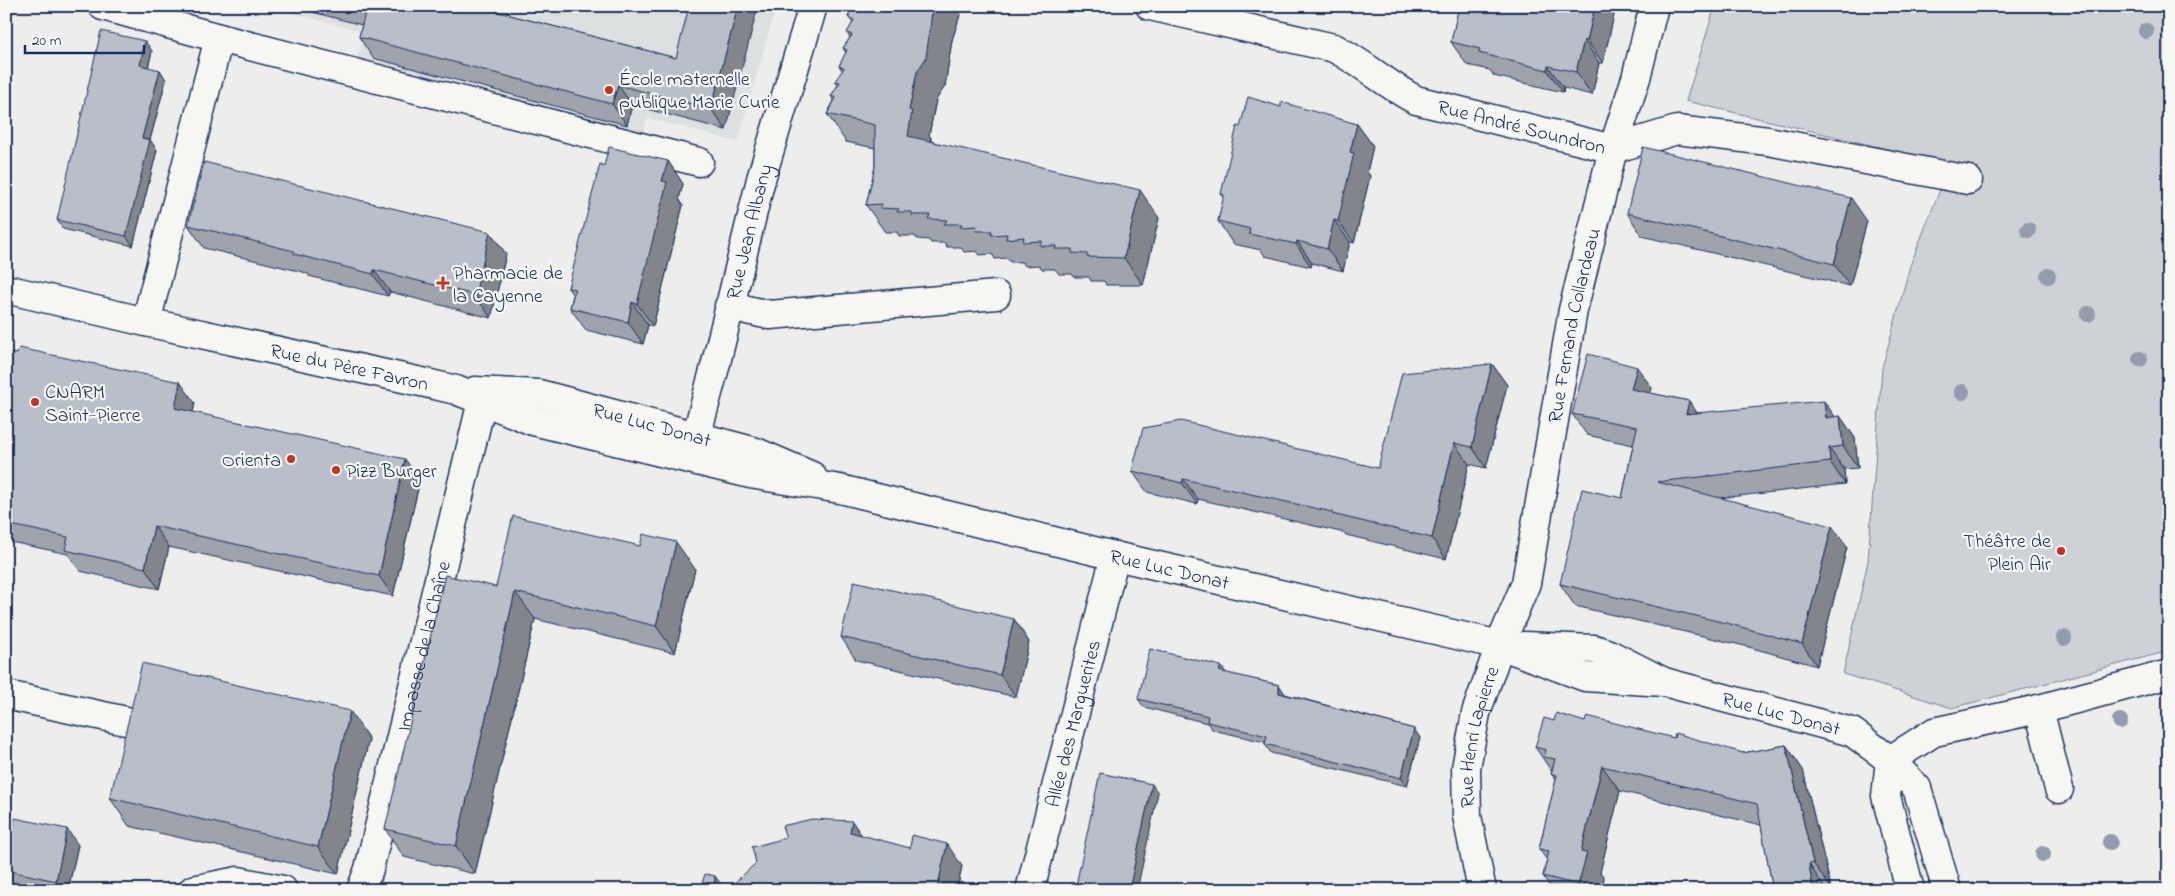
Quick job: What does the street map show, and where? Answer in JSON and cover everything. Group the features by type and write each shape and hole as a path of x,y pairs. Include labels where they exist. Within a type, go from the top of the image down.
{"street":[{"path":"103,6 219,38 699,162"},
{"name":"Rue Jean Albany","path":"693,447 761,179 813,6"},
{"name":"Rue André Soundron","path":"1150,6 1334,48 1359,61 1400,92 1416,100 1614,149 1677,130 1768,141 1968,180"},
{"name":"Rue Fernand Collardeau","path":"1500,644 1526,583 1573,310 1614,149 1636,78 1654,6"},
{"path":"146,322 219,38"},
{"name":"Rue du Père Favron","path":"6,289 146,322 456,390 533,421 693,447"},
{"path":"729,306 770,315 996,295"},
{"name":"Rue Luc Donat","path":"456,390 538,394 693,447 775,459 840,489 1115,556 1500,644 1584,677 1664,682 1852,732 1890,760 1917,788 1947,890"},
{"name":"Impasse de la Chaîne","path":"361,890 369,869 482,401"},
{"name":"Allée des Marguerites","path":"1030,890 1115,556"},
{"name":"Rue Henri Lapierre","path":"1482,890 1467,816 1466,768 1476,713 1500,644"},
{"path":"1910,890 1886,796 1890,760 1934,732 2039,709 2169,674"},
{"path":"6,695 126,721"},
{"path":"2039,709 2059,789"},
{"path":"193,890 238,881 283,890"}],"shaded area":[{"name":"École maternelle publique Marie Curie","path":"263,6 776,6 738,142 647,118 643,135 356,62 365,32"},
{"path":"1715,6 2169,6 2169,651 1952,708 1843,674 1868,561 1882,368 1910,266 1950,164 1686,101"}],"building":[{"path":"356,6 475,6 676,58 689,6 738,6 711,109 618,85 612,104 359,37 366,9"},
{"path":"853,6 934,6 926,58 917,72 909,110 912,111 908,136 1140,190 1124,258 1087,257 1087,254 1072,253 1072,249 1055,249 1056,246 1040,246 1042,241 1023,242 1024,237 1006,239 1007,234 991,235 992,231 976,231 977,226 960,227 962,224 944,224 947,220 928,219 930,215 912,215 912,212 897,212 899,209 880,208 882,204 866,205 875,167 875,125 827,114 836,98 831,96 840,82 835,81 844,68 839,66 847,50 843,48 852,35 847,33 854,20 848,17"},
{"path":"1455,6 1595,6 1587,41 1584,40 1576,72 1548,66 1547,70 1479,53 1480,49 1451,42 1458,10"},
{"path":"101,31 145,41 140,65 160,70 142,138 150,140 126,236 57,220"},
{"path":"1248,97 1281,107 1281,102 1357,124 1350,152 1354,153 1338,221 1334,220 1327,249 1297,241 1296,244 1249,234 1250,229 1218,221 1224,195 1221,194 1237,126 1240,127"},
{"path":"609,147 668,161 662,181 667,182 637,304 632,302 628,322 570,308 575,289 568,288 600,164 604,166"},
{"path":"1643,147 1851,198 1834,264 1627,213"},
{"path":"204,162 490,232 475,295 374,270 373,274 294,254 294,251 188,225"},
{"path":"19,348 180,382 175,408 405,459 379,576 154,526 145,568 65,550 68,537 6,524 6,352 17,354"},
{"path":"1588,354 1637,367 1631,389 1689,401 1686,414 1824,401 1826,418 1840,416 1843,446 1829,448 1830,462 1657,482 1832,526 1802,644 1730,624 1560,584 1582,489 1622,498 1637,427 1572,414"},
{"path":"1492,364 1472,447 1454,443 1432,538 1332,514 1332,512 1183,479 1182,483 1132,471 1143,428 1181,421 1378,468 1402,373"},
{"path":"513,516 640,546 643,534 676,542 656,626 515,592 456,846 385,829 445,575 496,587"},
{"path":"854,581 1014,619 1000,675 841,637"},
{"path":"1150,649 1221,666 1219,671 1279,685 1279,693 1414,729 1401,778 1265,744 1267,736 1207,722 1208,716 1138,699"},
{"path":"142,663 350,711 318,847 110,798"},
{"path":"1556,713 1585,722 1587,716 1674,738 1675,733 1743,753 1786,745 1813,863 1809,864 1813,890 1773,890 1757,804 1602,766 1581,852 1587,853 1578,885 1543,876 1549,851 1539,849 1557,775 1551,774 1555,759 1544,757 1546,750 1535,747 1544,718 1554,721"},
{"path":"1100,773 1152,784 1129,890 1075,890"},
{"path":"15,818 67,829 56,881 6,870 6,836 11,837"},
{"path":"812,819 852,821 850,832 910,848 912,835 947,844 937,890 859,890 839,885 838,889 807,884 799,890 727,890 756,863 752,847 786,838 782,826"},
{"path":"705,874 715,876 714,890 700,890"}],"place":[{"name":"École maternelle publique Marie Curie","path":"609,90"},
{"name":"Pharmacie de la Cayenne","path":"443,283"},
{"name":"CNARM Saint-Pierre","path":"35,402"},
{"name":"Orienta","path":"291,459"},
{"name":"Pizz Burger","path":"336,470"},
{"name":"Théâtre de Plein Air","path":"2061,551"}]}
